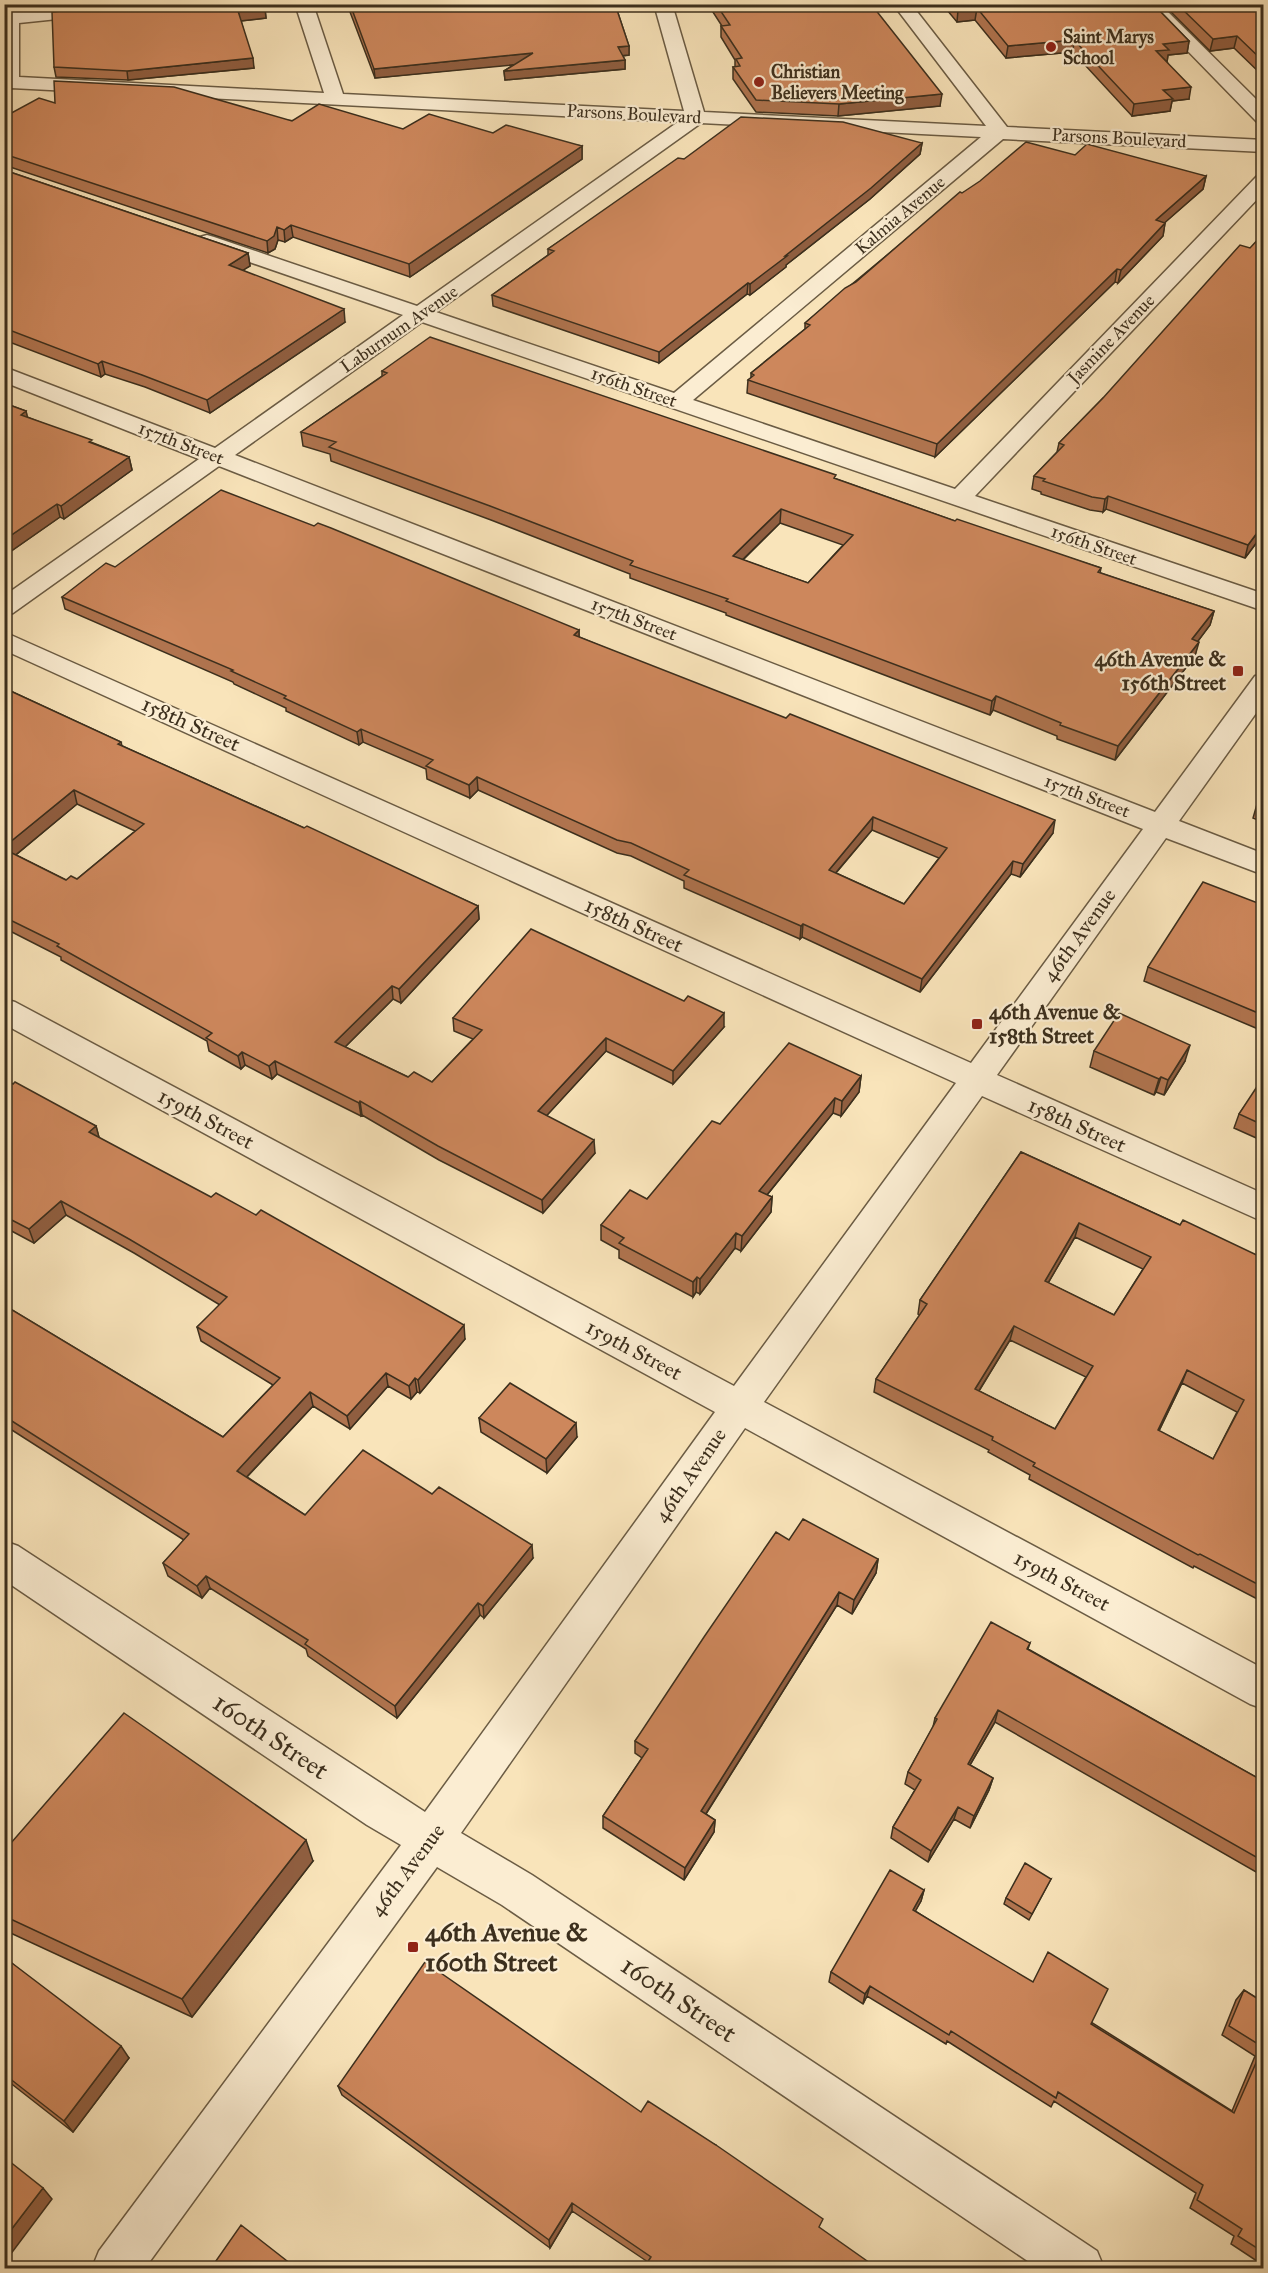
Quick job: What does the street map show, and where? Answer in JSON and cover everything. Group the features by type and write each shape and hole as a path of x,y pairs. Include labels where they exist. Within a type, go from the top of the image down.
{"street":[{"path":"6,82 10,11 154,4"},
{"path":"304,4 334,98"},
{"path":"663,4 696,118"},
{"path":"901,4 1000,131"},
{"path":"1150,4 1263,118"},
{"name":"Parsons Boulevard","path":"6,82 1263,146"},
{"name":"Laburnum Avenue","path":"4,608 696,118"},
{"name":"Kalmia Avenue","path":"677,402 1000,131"},
{"name":"Jasmine Avenue","path":"959,499 1263,180"},
{"name":"156th Street","path":"186,234 1263,603"},
{"name":"157th Street","path":"4,374 1263,865"},
{"name":"158th Street","path":"4,640 1263,1209"},
{"name":"46th Avenue","path":"116,2268 432,1838 739,1407 1263,682"},
{"name":"159th Street","path":"4,1010 1263,1690"},
{"name":"160th Street","path":"4,1557 382,1810 517,1890 1080,2268"}],"building":[{"path":"126,4 263,4 265,9 238,11 253,58 127,71 54,67 52,12"},
{"path":"350,4 615,4 629,46 618,47 625,60 504,71 533,53 374,69"},
{"path":"716,4 871,4 942,94 839,104 756,100 733,67 740,66 736,59 742,58 721,26 730,25"},
{"path":"953,4 1153,4 1189,41 1163,44 1169,50 1156,51 1191,87 1163,90 1173,99 1134,104 1074,40 1008,46 977,8 958,10"},
{"path":"1177,4 1253,4 1259,11 1263,11 1263,61 1237,36 1213,39"},
{"path":"54,81 174,87 292,121 319,104 403,129 429,114 493,133 506,125 582,146 409,264 291,225 284,230 277,227 274,236 267,241 4,154 4,117 39,98 55,103"},
{"path":"741,117 843,122 922,143 871,188 785,256 787,256 659,352 492,295 554,251 548,249 678,158 684,159"},
{"path":"1026,142 1075,155 1087,144 1206,176 1156,220 1165,223 1121,270 1117,269 937,444 748,380 754,375 751,373 810,325 805,323 845,288 856,282 960,192 962,193 980,181"},
{"path":"4,170 248,253 229,265 344,309 207,400 102,361 98,364 4,328"},
{"path":"1263,234 1263,525 1248,545 1108,496 1105,499 1092,497 1034,476 1064,445 1059,443 1103,398 1240,245 1250,248"},
{"path":"430,337 836,475 834,478 955,521 957,519 1101,568 1098,572 1214,611 1192,639 1199,642 1118,746 1060,725 1061,723 996,696 992,701 726,601 728,599 630,565 633,561 329,447 336,442 301,432 387,373 382,371","holes":["781,509 853,535 808,583 733,556"]},
{"path":"4,403 26,411 21,415 92,440 89,442 129,457 61,506 57,504 4,540"},
{"path":"221,490 314,526 318,523 331,528 579,630 574,635 786,718 790,714 1055,820 1023,864 1013,861 922,979 803,924 801,926 684,875 689,870 631,843 617,840 477,777 469,785 426,766 433,760 361,729 357,732 231,671 233,670 62,597 106,563 115,567","holes":["873,817 947,848 904,904 829,870"]},
{"path":"4,688 121,742 118,744 304,828 307,826 478,906 399,989 392,986 335,1042 408,1077 414,1072 432,1082 482,1030 453,1018 531,929 684,1001 688,996 724,1013 673,1071 606,1038 538,1111 594,1140 542,1200 438,1146 360,1101 359,1103 275,1061 269,1066 242,1052 238,1056 206,1038 212,1033 57,946 59,944 4,917 4,849 66,880 71,876 77,879 144,824 74,790 4,847"},
{"path":"1263,795 1263,806 1257,804"},
{"path":"1203,882 1263,905 1263,1015 1148,967"},
{"path":"1119,1013 1190,1045 1168,1080 1161,1077 1159,1079 1094,1051"},
{"path":"789,1043 861,1076 842,1101 835,1098 759,1191 772,1197 742,1236 736,1233 700,1279 697,1277 693,1282 619,1243 624,1238 601,1225 630,1190 647,1199 712,1121 720,1124"},
{"path":"4,1080 13,1084 15,1082 96,1126 89,1132 211,1197 216,1193 256,1215 261,1210 464,1325 418,1380 415,1378 409,1386 386,1373 347,1416 310,1392 237,1471 305,1515 363,1450 432,1494 439,1487 532,1545 483,1606 478,1603 395,1706 305,1644 308,1640 206,1576 197,1586 163,1563 189,1534 4,1416 4,1305 223,1437 280,1378 197,1327 227,1297 129,1239 61,1201 29,1229 4,1216"},
{"path":"1263,1080 1263,1125 1239,1114"},
{"path":"1021,1152 1180,1225 1183,1220 1263,1258 1263,1587 1198,1555 1033,1466 1035,1463 992,1440 993,1437 876,1379 927,1304 920,1300","holes":["1079,1223 1151,1257 1114,1315 1045,1281","1014,1326 1093,1366 1055,1429 975,1389","1187,1370 1244,1400 1213,1459 1158,1430"]},
{"path":"510,1383 576,1423 546,1459 479,1418"},
{"path":"803,1519 878,1559 854,1600 839,1592 701,1811 715,1820 685,1868 603,1816 648,1749 635,1741 704,1637 776,1532 789,1540"},
{"path":"991,1622 1030,1643 1027,1649 1263,1781 1263,1861 998,1710 968,1764 993,1778 974,1816 958,1807 931,1851 893,1827 921,1780 908,1772 937,1719 935,1718"},
{"path":"124,1713 306,1840 182,1999 4,1916 4,1851"},
{"path":"1025,1863 1051,1879 1032,1914 1006,1898"},
{"path":"890,1870 924,1890 913,1910 1033,1982 1048,1952 1108,1989 1091,2024 1234,2113 1263,2047 1263,2252 1238,2236 1242,2229 1197,2200 1203,2185 1058,2092 1056,2098 951,2031 949,2035 870,1986 865,1994 831,1972"},
{"path":"4,1957 121,2046 64,2121 4,2074"},
{"path":"425,1962 641,2112 648,2101 716,2145 823,2219 819,2227 877,2268 644,2268 651,2257 572,2203 549,2240 338,2086"},
{"path":"1244,1990 1263,2002 1263,2047 1229,2026"},
{"path":"4,2157 43,2188 4,2239"},
{"path":"241,2225 296,2268 211,2268"}],"place":[{"name":"Saint Marys School","path":"1051,47"},
{"name":"Christian Believers Meeting","path":"759,82"},
{"name":"46th Avenue & 156th Street","path":"1238,671"},
{"name":"46th Avenue & 158th Street","path":"977,1024"},
{"name":"46th Avenue & 160th Street","path":"413,1947"}]}
